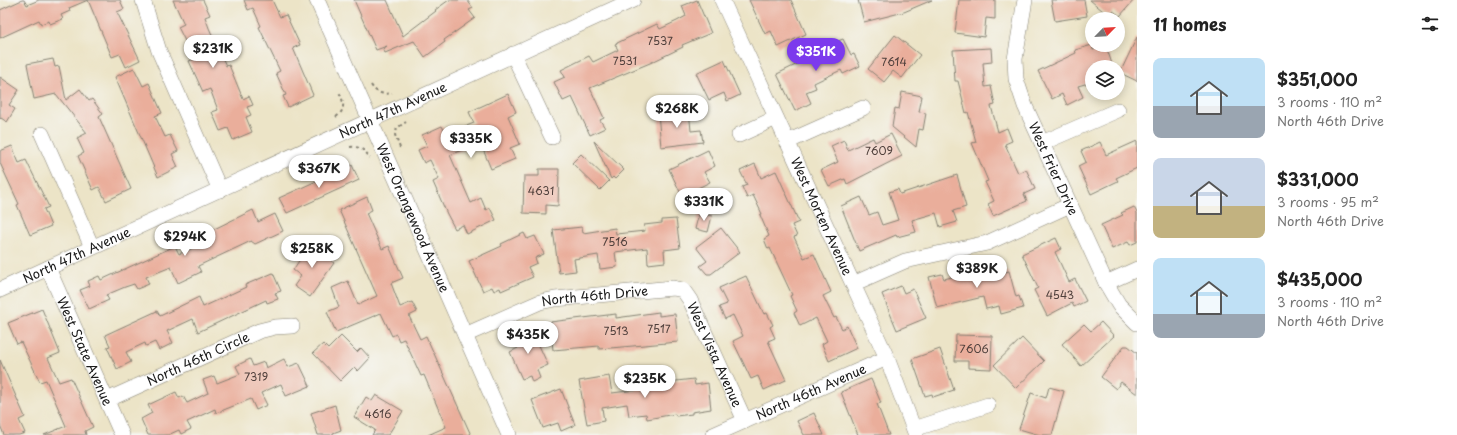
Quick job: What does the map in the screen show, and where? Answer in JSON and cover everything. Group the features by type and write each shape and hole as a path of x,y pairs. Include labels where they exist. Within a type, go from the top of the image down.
{"street":[{"path":"143,0 159,51 220,190"},
{"name":"West Orangewood Avenue","path":"316,0 509,435"},
{"name":"North 47th Avenue","path":"0,290 633,0"},
{"name":"West Morten Avenue","path":"722,0 887,358 915,432"},
{"name":"West Frier Drive","path":"1025,0 1015,59 1016,79 1025,106 1106,283 1119,305 1137,323"},
{"path":"514,54 552,136"},
{"path":"787,142 863,108"},
{"path":"1042,143 1118,110"},
{"path":"739,135 776,118"},
{"path":"42,134 92,247"},
{"path":"852,284 905,261 987,243 1070,205"},
{"name":"West State Avenue","path":"48,268 122,435"},
{"path":"1106,283 1137,269"},
{"name":"North 46th Drive","path":"465,335 529,306 555,299 673,288 683,290"},
{"name":"West Vista Avenue","path":"683,290 690,300 745,421"},
{"name":"North 46th Circle","path":"107,400 259,331 275,327 292,326"},
{"name":"North 46th Avenue","path":"713,435 887,358"},
{"path":"915,432 988,405"}],"path":[{"path":"371,84 374,89 380,93 392,93"},
{"path":"336,117 341,113 344,106 339,92"},
{"path":"400,148 395,135 397,128 406,122"},
{"path":"350,147 363,150 370,158"}],"building":[{"path":"24,0 27,5 39,0 88,0 69,8 70,11 61,15 63,19 50,24 49,21 41,24 39,20 0,38 0,10"},
{"path":"88,0 120,0 124,9 117,12 140,60 126,67 120,54 112,57"},
{"path":"173,0 203,0 210,15 205,17 226,66 229,65 243,99 249,96 253,105 247,107 251,115 246,117 252,132 233,140 228,128 220,131 212,112 218,110 210,89 203,92 189,61 194,59 178,27 184,24"},
{"path":"244,0 272,0 280,17 286,15 300,45 293,48 313,95 288,107 283,96 286,95 276,73 280,71 259,27 261,26 253,8 248,10"},
{"path":"354,0 387,0 403,36 449,0 467,0 473,8 469,10 475,18 444,40 445,42 425,57 414,41 385,53 383,49 387,46 376,50"},
{"path":"697,0 711,33 682,45 683,47 650,63 590,88 604,118 600,120 605,128 590,135 572,97 563,101 554,82 565,77 561,70 589,56 593,62 618,50 615,44 657,24 660,29 677,21 686,16 682,6"},
{"path":"749,0 791,0 806,34 778,47 771,31 765,34"},
{"path":"858,0 932,0 904,12 864,22"},
{"path":"959,0 995,0 995,19 986,18 984,37 955,33"},
{"path":"1051,0 1084,0 1086,12 1085,12 1085,16 1055,21"},
{"path":"1090,0 1134,0 1124,12 1104,12"},
{"path":"895,35 920,55 902,78 893,71 884,82 868,69"},
{"path":"1137,37 1137,81 1125,75 1125,62"},
{"path":"843,39 851,55 854,54 860,66 843,74 841,70 814,83 816,88 806,92 811,103 795,111 777,74 814,56 812,52"},
{"path":"1085,47 1085,52 1108,52 1111,60 1085,60 1085,84 1078,86 1083,97 1067,105 1062,94 1052,99 1038,71 1076,53 1075,50"},
{"path":"991,48 992,62 983,63 985,87 991,86 995,105 991,106 998,132 1007,128 1012,141 1005,144 1018,173 1026,169 1035,189 1024,194 1027,201 993,216 988,204 994,201 985,182 988,181 972,143 976,142 968,112 966,113 958,81 955,81 953,50"},
{"path":"53,59 55,67 59,66 66,100 80,89 89,101 92,99 103,114 99,117 131,189 106,201 99,187 93,190 78,156 84,153 77,138 87,133 56,94 34,99 27,64"},
{"path":"724,60 740,95 727,101 724,93 709,100 696,73"},
{"path":"134,68 143,86 149,83 162,113 155,116 165,137 170,135 178,151 172,154 178,167 158,177 115,77"},
{"path":"0,77 19,90 9,105 15,109 7,122 1,118 0,119"},
{"path":"902,92 922,96 919,112 926,113 923,130 919,129 916,147 892,127 895,108 899,109"},
{"path":"508,94 516,112 508,116 520,144 510,148 515,159 491,169 480,142 450,155 471,203 481,198 486,210 490,208 496,220 467,234 463,225 455,229 447,214 433,182 439,179 430,160 424,163 418,150 427,146 422,135 442,126 446,134 474,123 469,112"},
{"path":"689,110 691,131 701,130 703,142 661,147 658,113"},
{"path":"891,134 902,156 847,184 845,179 829,186 821,170 838,162 831,146 844,140 848,150 873,138 875,142"},
{"path":"594,141 624,170 615,179 613,177 611,179"},
{"path":"1137,141 1137,168 1116,178 1118,181 1091,194 1078,166 1086,162 1081,151 1100,142 1106,155"},
{"path":"12,146 19,163 26,160 49,207 44,209 51,226 30,235 17,205 19,204 0,163 0,151"},
{"path":"708,150 715,166 704,172 710,182 682,196 669,169"},
{"path":"581,154 609,181 600,190 572,163"},
{"path":"755,164 761,178 776,171 799,222 792,225 797,236 794,237 804,258 814,254 831,292 823,296 834,318 836,317 842,329 847,326 857,348 829,361 822,344 827,341 816,318 800,326 794,313 797,311 790,296 792,295 770,248 768,249 764,239 769,236 760,215 762,214 753,195 747,198 742,187 747,185 740,171"},
{"path":"352,165 359,180 287,213 279,198"},
{"path":"539,169 559,169 558,206 546,205 546,214 523,213 524,176 539,176"},
{"path":"957,175 966,207 953,211 957,222 940,227 936,213 912,220 916,232 897,237 896,235 859,251 841,206 861,197 869,215 877,212 882,225 898,220 889,192 898,189 900,194"},
{"path":"367,197 372,210 366,213 382,249 389,246 403,278 391,283 400,307 412,302 417,312 409,316 420,339 426,336 471,435 428,435 446,427 424,375 421,376 404,339 399,341 396,334 392,336 381,313 336,332 327,312 339,307 332,288 348,281 358,305 377,296 339,210"},
{"path":"1134,207 1137,213 1137,242 1130,245 1128,242 1112,249 1101,225 1123,215 1121,213"},
{"path":"253,210 258,222 275,214 283,231 255,244 251,241 198,266 201,272 178,283 171,267 146,277 149,284 137,289 134,284 125,287 106,295 109,300 89,309 80,290 90,286 88,281 99,276 101,280 175,246 179,254 203,243 200,236"},
{"path":"699,213 712,216 708,232 695,229"},
{"path":"676,219 680,248 664,250 665,262 648,264 647,248 615,252 617,267 600,269 598,255 574,259 576,271 559,273 553,230 582,227 583,233 615,228 616,234 645,231 644,225 662,223 662,220"},
{"path":"721,228 740,252 711,274 707,274 700,266 707,261 696,247"},
{"path":"524,233 527,239 535,236 544,254 535,258 537,263 528,267 533,277 501,291 500,288 494,291 492,287 483,291 469,261 502,246 501,244"},
{"path":"1056,238 1061,249 1055,252 1069,282 1075,279 1086,301 1074,307 1072,303 1047,316 1034,290 1038,288 1022,254"},
{"path":"312,241 326,250 323,255 334,263 310,297 294,286 301,276 293,270"},
{"path":"995,261 998,274 1009,271 1016,297 1019,296 1023,308 1001,314 999,306 986,309 983,297 937,308 929,277 942,274 944,279 976,271 975,266"},
{"path":"273,273 281,291 275,293 278,299 267,303 266,300 198,332 193,319 167,331 173,343 159,350 155,342 146,346 145,343 126,352 131,362 117,369 107,347 110,346 105,335 157,311 160,316 199,297 203,307 246,287 245,285"},
{"path":"746,276 764,314 767,313 773,325 770,327 775,338 768,341 786,380 764,390 758,376 751,379 733,341 743,336 733,315 725,319 719,307 727,304 719,288"},
{"path":"901,286 904,293 913,289 926,318 897,330 882,294"},
{"path":"42,309 60,353 48,358 59,382 71,378 93,427 85,431 86,435 44,435 66,426 46,380 40,382 21,342 17,344 8,323"},
{"path":"659,312 659,316 675,314 678,342 599,349 599,346 553,350 550,322 616,314 616,318"},
{"path":"1101,322 1114,336 1081,366 1062,344 1084,324 1091,331"},
{"path":"531,328 548,365 537,370 540,378 532,382 530,376 522,379 510,352 518,348 512,337"},
{"path":"956,335 992,336 991,369 968,368 968,361 955,361"},
{"path":"341,336 357,352 361,348 370,358 358,371 354,367 340,381 313,353 323,344 328,349"},
{"path":"1022,338 1044,361 1016,388 994,365"},
{"path":"1124,346 1128,346 1137,353 1137,394 1121,382 1116,389 1101,377"},
{"path":"940,349 954,390 933,397 932,394 925,396 912,359"},
{"path":"250,359 253,366 264,362 266,368 284,359 288,367 299,363 310,386 286,396 281,384 261,393 267,405 256,410 251,399 216,413 215,409 187,422 191,429 181,434 179,430 168,435 148,435 141,419 152,413 148,405 176,392 179,398 183,396 187,403 208,393 203,380 214,376 217,383 240,374 236,366"},
{"path":"0,360 25,417 19,420 25,433 19,435 4,435 0,425"},
{"path":"609,376 612,393 636,390 635,385 659,382 694,379 695,385 708,383 711,409 692,412 692,414 676,416 675,414 647,419 646,414 629,416 627,404 602,408 604,421 587,424 579,381"},
{"path":"871,379 881,403 877,404 889,435 858,435 841,392"},
{"path":"1049,387 1064,391 1052,435 1040,435 1019,429 1031,393 1046,398"},
{"path":"561,389 575,425 561,431 558,423 543,428 532,400"},
{"path":"376,395 403,411 388,435 372,435 375,430 354,417 366,397 372,401"},
{"path":"335,405 341,430 333,433 333,435 318,435 311,413"},
{"path":"814,413 824,435 804,435 797,421"}]}
